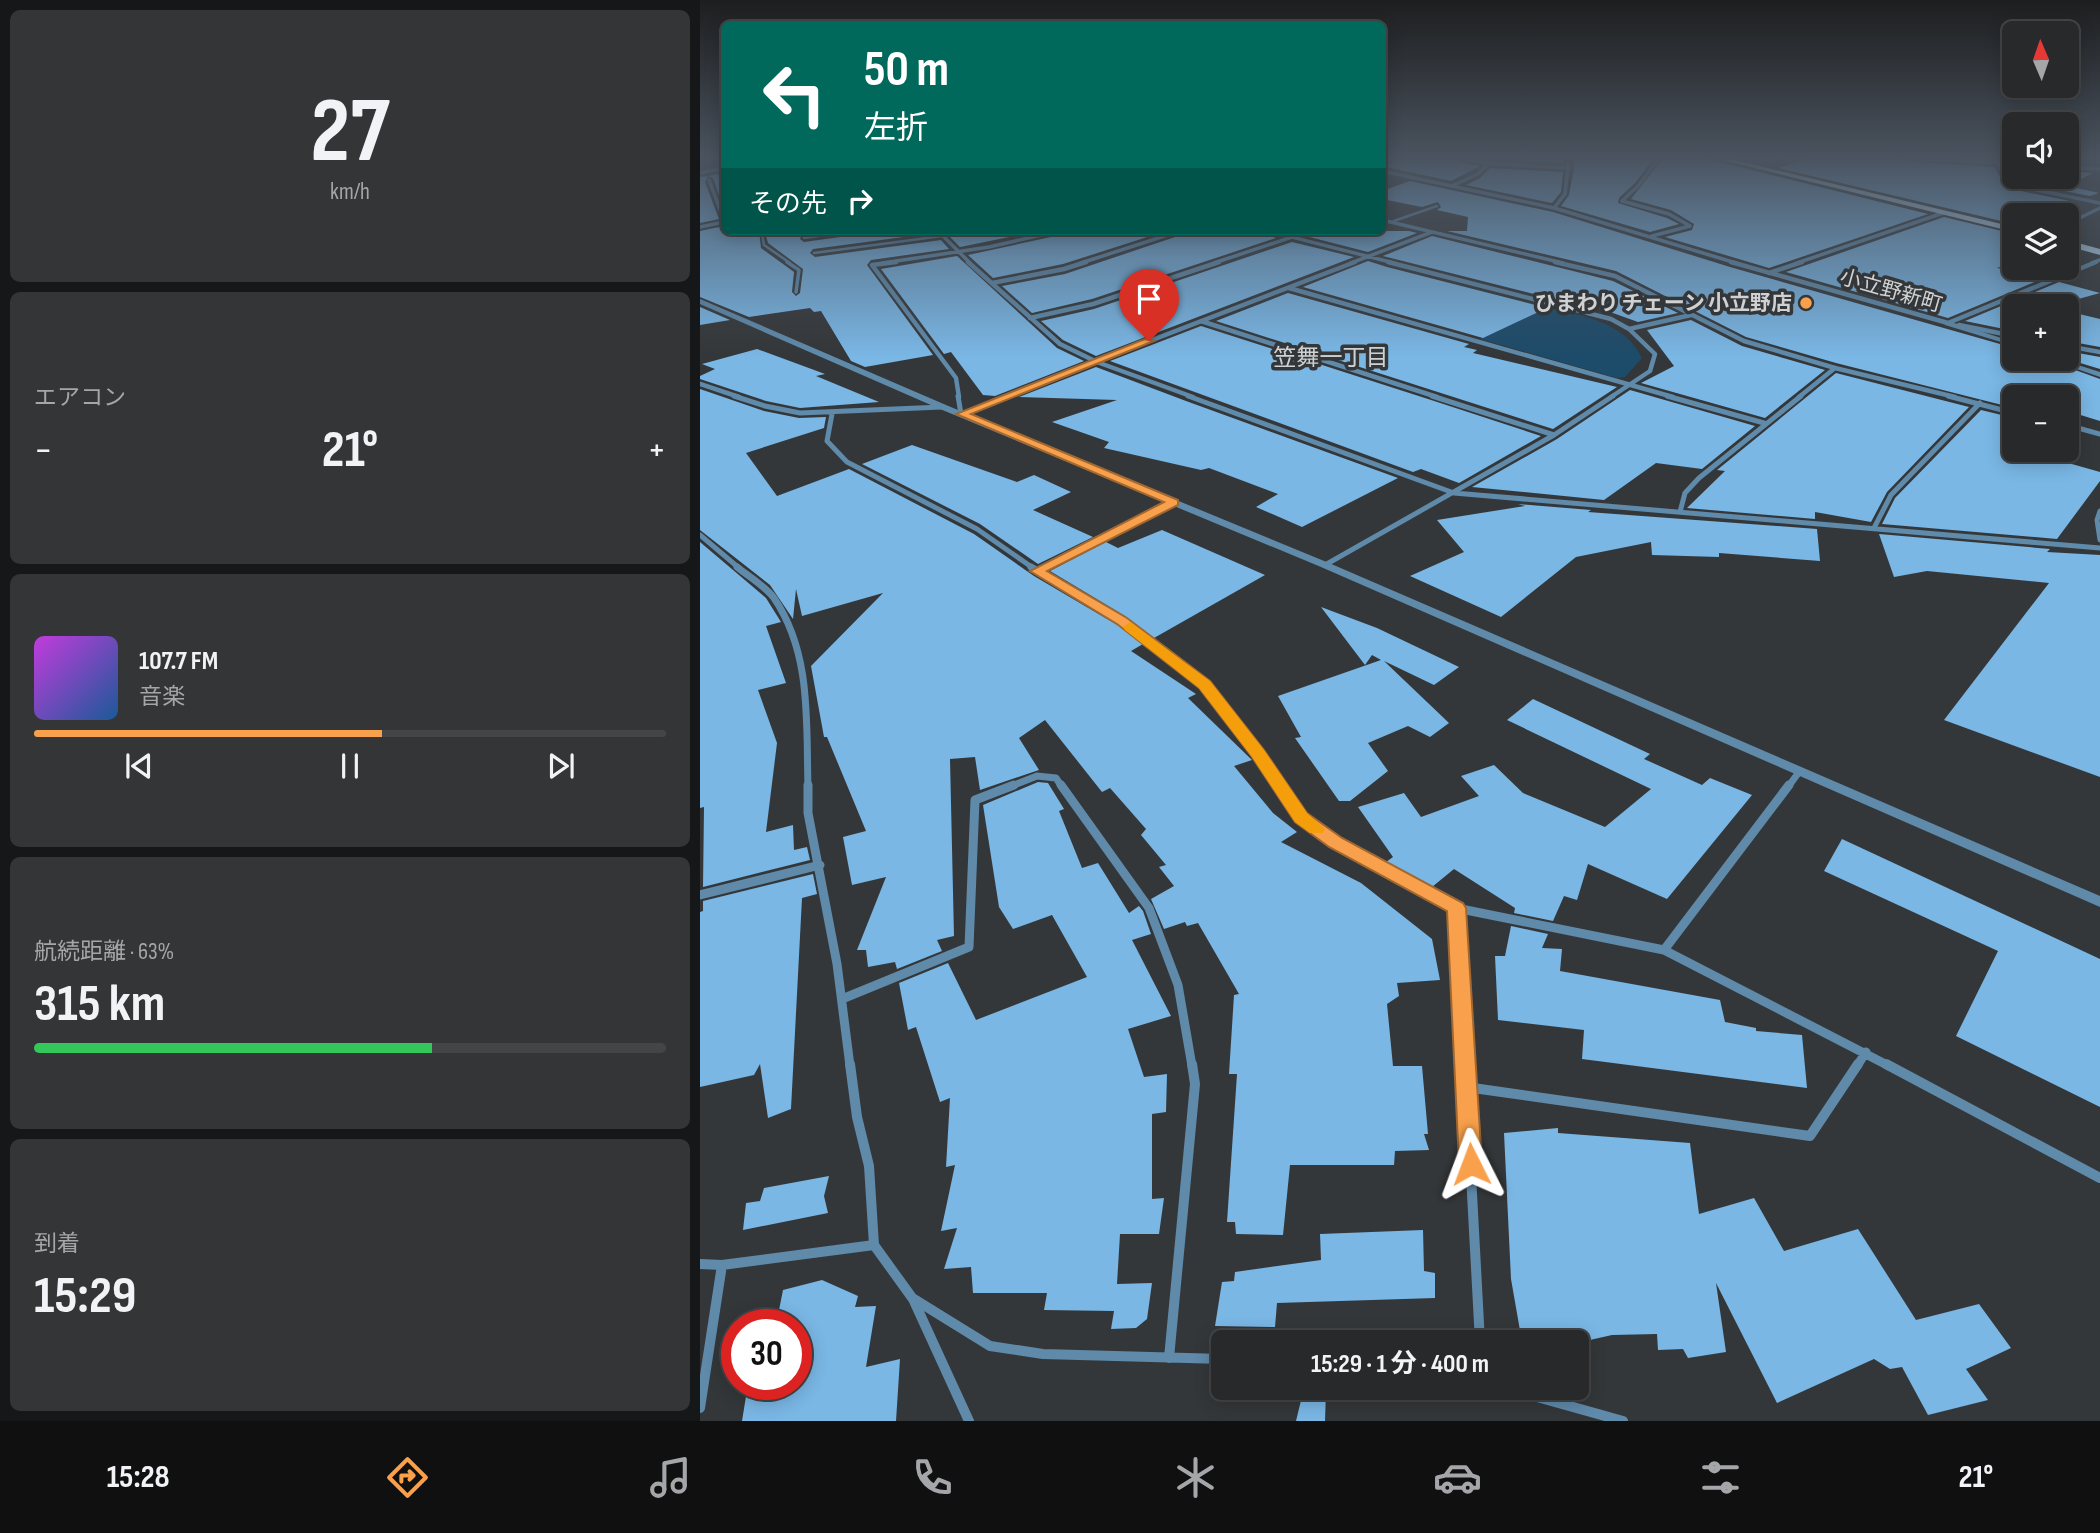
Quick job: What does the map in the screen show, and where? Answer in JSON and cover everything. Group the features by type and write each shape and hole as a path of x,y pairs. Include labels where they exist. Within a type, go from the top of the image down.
{"main road":[{"path":"2079,246 2100,252"}],"street":[{"path":"1400,224 1615,276 1744,341 1835,368 2002,408"},
{"name":"小立野新町","path":"1609,224 1948,323 2100,260"},
{"path":"1651,237 1690,226 1687,224"},
{"path":"1769,273 1910,224"},
{"path":"961,414 1432,232"},
{"path":"961,414 956,378 872,265 958,253 1041,235"},
{"path":"992,283 1064,269 1168,235"},
{"path":"1283,235 1611,319 1629,328 1655,354 1650,371 1554,435 1325,565"},
{"path":"942,236 1060,344 1097,362 1454,493 2100,548"},
{"path":"1030,318 1093,304 1291,237"},
{"path":"1288,288 1765,423"},
{"path":"700,301 943,407 1325,565 2100,902"},
{"path":"1629,328 1692,315"},
{"path":"1200,321 1554,435"},
{"path":"1948,323 2002,334"},
{"path":"1948,323 2002,340"},
{"path":"2079,348 2100,352"},
{"path":"1680,512 1685,493 1765,423 1835,368"},
{"path":"2079,368 2100,375"},
{"path":"700,384 765,406 800,413 832,414 943,407"},
{"path":"1874,528 1891,495 1980,402"},
{"path":"832,414 827,441 847,462 977,529 1037,571 1122,621 1205,684 1258,753 1301,817 1335,842 1456,908 1664,950 1866,1052 2100,1178"},
{"path":"2079,428 2100,434"},
{"path":"1037,571 1174,502"},
{"path":"2100,511 2097,520 2100,540"},
{"path":"700,536 773,597 799,648 806,699 808,813 820,865 842,999 857,1117 869,1166 874,1245 913,1299 969,1421"},
{"path":"1664,950 1799,772"},
{"path":"842,999 969,947 975,800 1037,776 1056,778 1149,908 1178,985 1195,1084 1170,1358"},
{"path":"700,895 820,865"},
{"path":"1456,908 1479,1330"},
{"path":"1466,1087 1810,1136 1866,1052"},
{"path":"700,1264 722,1265 874,1245"},
{"path":"700,1408 722,1265"},
{"path":"913,1299 990,1346 1043,1354 1211,1359"},
{"path":"1548,1400 1623,1421"}],"lane":[{"path":"762,235 764,245 799,270 796,292"},
{"path":"804,238 825,235"},
{"path":"814,253 942,236"}],"shaded area":[{"path":"1540,305 1584,316 1611,327 1634,345 1642,358 1625,377 1617,378 1480,339"}],"building":[{"path":"1467,224 1593,224 1730,267 2002,345 2002,371 2078,371 2100,379 2100,421 2079,415 2079,385 2002,385 2002,405 1746,337 1616,271 1447,231 1467,231"},
{"path":"1624,224 1678,224 1650,232"},
{"path":"1694,224 1898,224 1769,268 1665,237 1692,230"},
{"path":"1923,224 1974,224 2002,231 2002,266 1997,268 2002,269 2002,280 2039,280 1948,318 1786,272"},
{"path":"721,227 721,235 759,235 761,248 794,272 792,292 796,296 800,293 803,269 768,243 767,235 802,235 800,239 804,242 855,235 919,235 813,249 810,253 815,257 941,240 949,249 871,260 867,265 933,355 865,367 851,361 821,311 814,312 810,308 749,317 700,297 700,231"},
{"path":"1386,231 1417,233 1368,252 1302,235 1386,235"},
{"path":"948,235 1019,235 960,247"},
{"path":"1060,235 1154,235 1063,264 993,278 968,255"},
{"path":"1181,235 1266,235 1276,238 1092,299 1032,313 1002,286 1065,274"},
{"path":"1432,236 1613,281 1678,313 1638,322 1588,304 1574,304 1383,256"},
{"path":"1292,242 1354,257 1096,356 1063,340 1041,321 1094,309"},
{"path":"957,256 1057,348 1084,361 995,396 983,395 951,352 944,354 881,269"},
{"path":"1368,261 1547,308 1483,338 1303,287"},
{"path":"2059,282 2100,293 2079,299 2079,294 2030,294"},
{"path":"1288,293 1469,344 1464,347 1477,350 1473,353 1617,387 1553,429 1216,321"},
{"path":"2002,306 2002,329 1965,321"},
{"path":"700,307 730,320 700,325"},
{"path":"2079,314 2100,319 2100,347 2079,343"},
{"path":"1691,320 1742,346 1825,370 1765,418 1641,383 1674,366 1647,330"},
{"path":"1201,326 1541,436 1459,483 1421,469 1413,472 1110,361"},
{"path":"757,349 825,374 816,376 879,402 800,408 766,401 700,379 700,376 715,369 702,364"},
{"path":"2079,353 2100,357 2100,369 2079,363"},
{"path":"1096,367 1398,478 1302,527 1256,507 1278,494 1209,468 1201,470 1104,448 1109,442 1052,422 1117,400 1019,397"},
{"path":"1836,373 1969,407 1887,492 1871,522 1815,512 1815,519 1687,508 1725,471 1717,470"},
{"path":"700,389 764,411 799,418 826,417 824,428 746,453 777,496 849,469 974,534 1034,576 1119,626 1143,644 1131,651 1196,694 1188,698 1252,760 1234,766 1273,813 1297,832 1281,842 1361,883 1432,939 1440,980 1397,983 1399,996 1387,1004 1393,1066 1422,1066 1428,1134 1424,1134 1429,1150 1395,1151 1394,1165 1290,1165 1283,1235 1236,1234 1235,1222 1227,1222 1237,1074 1229,1074 1234,995 1239,994 1198,923 1187,926 1185,922 1164,929 1151,899 1174,886 1159,867 1166,865 1141,835 1146,829 1110,788 1102,792 1045,720 1019,738 1039,770 980,790 975,757 950,759 954,936 937,940 942,951 897,969 895,962 868,967 866,950 857,950 886,877 852,885 843,837 866,831 827,737 824,737 811,666 883,593 802,616 796,589 793,619 770,585 700,530"},
{"path":"1630,390 1755,426 1702,469 1656,463 1604,500 1472,487 1557,439"},
{"path":"1981,410 2002,415 2002,462 2064,462 2100,472 2100,481 2057,539 1882,524 1895,498"},
{"path":"912,445 1017,482 1034,475 1071,492 1033,510 1093,537 1038,564 980,524 862,464"},
{"path":"1518,504 1591,510 1588,512 1817,529 1820,561 1719,553 1719,557 1652,555 1651,542 1576,557 1501,617 1410,576 1464,552 1437,520 1525,506"},
{"path":"1162,530 1265,575 1154,638 1125,616 1050,571 1106,542 1118,548"},
{"path":"1879,534 2100,555 2100,777 1944,720 2049,583 1927,571 1894,577"},
{"path":"700,542 766,598 781,622 766,626 786,683 758,690 777,743 766,832 793,825 794,850 807,847 810,860 703,887 704,807 700,808"},
{"path":"1321,607 1377,628 1459,667 1434,685 1384,661 1449,723 1430,737 1408,726 1368,743 1388,771 1350,801 1339,801 1295,738 1301,737 1278,696 1381,660 1372,655 1365,665"},
{"path":"1533,699 1650,754 1644,759 1702,785 1710,778 1752,795 1667,899 1588,864 1577,900 1564,896 1553,921 1514,913 1515,908 1454,869 1432,887 1386,862 1393,857 1358,807 1404,793 1421,817 1479,796 1461,776 1494,765 1523,793 1605,827 1651,789 1507,720"},
{"path":"1038,782 1048,783 1064,809 1059,811 1082,868 1098,863 1129,913 1139,906 1143,911 1151,934 1132,940 1171,1016 1128,1029 1144,1077 1167,1074 1166,1112 1152,1114 1152,1199 1164,1198 1159,1234 1120,1234 1117,1284 1152,1283 1147,1319 1136,1328 1111,1329 1114,1311 1044,1310 1047,1293 973,1293 971,1267 944,1269 957,1228 941,1231 955,1165 946,1167 950,1098 940,1102 916,1027 908,1030 899,983 948,963 976,1020 1087,977 1052,915 1013,929 999,907 983,805"},
{"path":"1842,839 2100,959 2100,1107 1956,1036 1998,951 1824,871"},
{"path":"813,874 817,894 802,898 791,1109 768,1118 760,1064 754,1075 700,1087 700,912 703,911 703,901"},
{"path":"1511,926 1548,934 1542,948 1562,949 1560,971 1720,1000 1725,1022 1756,1028 1756,1031 1802,1035 1807,1088 1582,1059 1584,1030 1498,1020 1495,956 1505,956"},
{"path":"1558,1128 1558,1133 1690,1143 1699,1214 1754,1198 1784,1251 1858,1229 1916,1320 1979,1304 2011,1348 1966,1369 1988,1400 1928,1415 1902,1367 1890,1369 1874,1359 1777,1403 1716,1283 1726,1352 1688,1358 1683,1349 1658,1350 1657,1334 1612,1335 1589,1340 1589,1330 1520,1330 1511,1279 1504,1133"},
{"path":"829,1176 824,1196 828,1213 743,1230 746,1203 760,1201 764,1188"},
{"path":"1423,1230 1424,1271 1435,1273 1435,1298 1277,1303 1275,1327 1215,1326 1222,1282 1234,1281 1235,1272 1321,1260 1320,1234"},
{"path":"822,1280 858,1296 855,1307 876,1306 866,1367 900,1359 896,1421 742,1421 745,1400 812,1400 812,1309 779,1309 783,1290"},
{"path":"1301,1400 1326,1400 1325,1421 1296,1421"}],"slow traffic":[{"path":"1130,627 1205,684 1258,753 1301,817 1316,829"}],"place":[{"name":"ひまわり チェーン 小立野店","path":"1806,303"}],"district":[{"name":"笠舞一丁目","path":"1331,358"}],"route":[{"path":"1149,341 961,414 1174,502 1037,571 1122,621 1205,684 1258,753 1301,817 1335,842 1456,908 1471,1164"}]}
